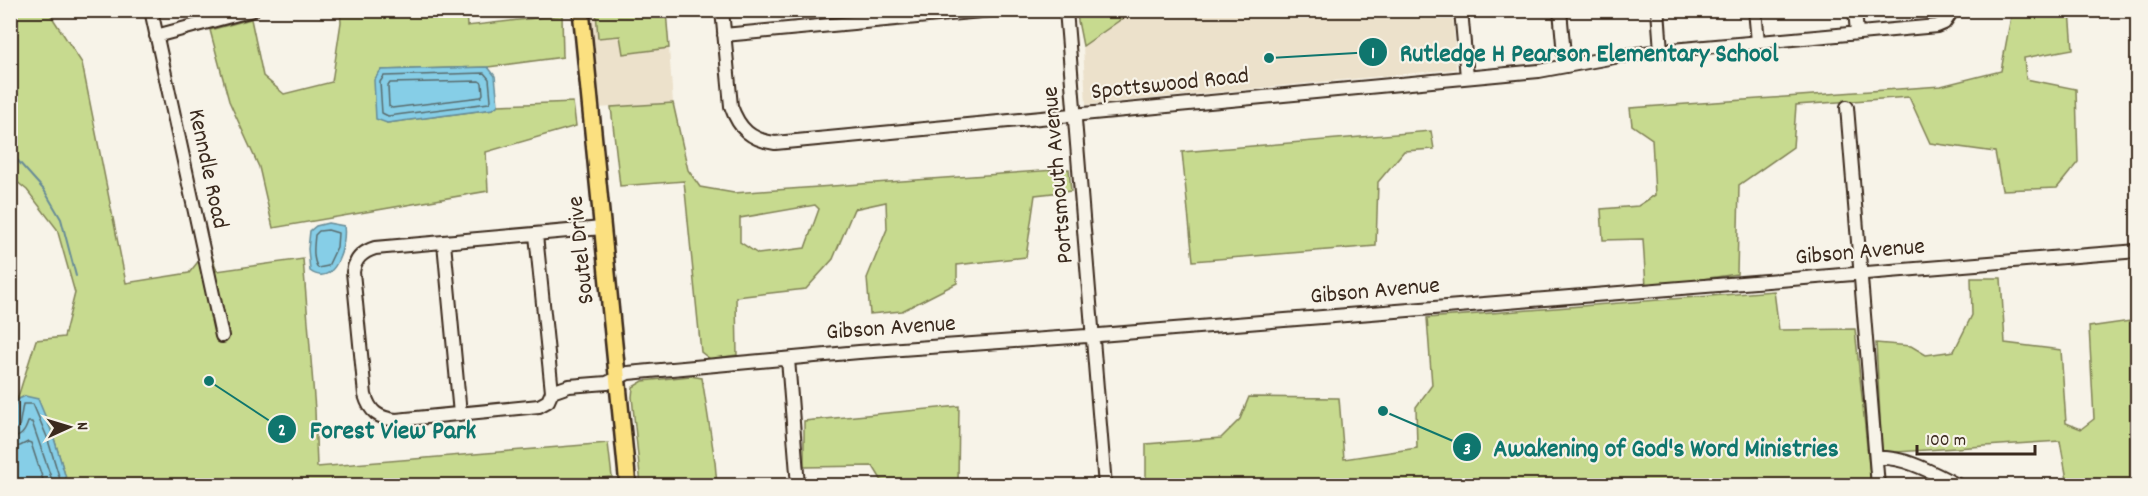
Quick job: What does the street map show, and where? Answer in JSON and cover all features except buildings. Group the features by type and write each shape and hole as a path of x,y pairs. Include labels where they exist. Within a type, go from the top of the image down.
{"main road":[{"name":"Soutel Drive","path":"581,10 628,486"}],"street":[{"name":"Kenndle Road","path":"151,10 222,336"},
{"path":"156,36 253,10"},
{"name":"Spottswood Road","path":"722,10 731,106 735,117 745,132 762,141 775,143 1539,71 1661,51 1937,26 1944,23 1951,15"},
{"path":"724,35 992,10"},
{"name":"Portsmouth Avenue","path":"1066,10 1105,486"},
{"path":"1461,10 1467,77"},
{"path":"1560,10 1565,66"},
{"path":"1658,10 1661,51"},
{"path":"1755,10 1758,42"},
{"path":"1855,10 1857,33"},
{"path":"1847,107 1878,486"},
{"path":"536,235 552,392 548,401 539,406 396,420 384,419 375,415 368,406 363,384 353,272 354,264 359,256 375,248 603,228"},
{"path":"444,243 460,414"},
{"name":"Gibson Avenue","path":"552,392 569,387 607,383 628,374 859,352 1093,336 2138,250"},
{"path":"788,359 798,486"},
{"path":"1876,458 1890,457 1907,462 1959,486"}],"shaded area":[{"path":"588,11 596,11 598,38 620,36 623,54 669,48 673,103 598,108"},
{"path":"1133,11 1453,11 1456,69 1086,105 1083,46"}],"green space":[{"path":"1076,10 1133,11 1083,46"},
{"path":"10,11 48,11 82,63 126,283 189,273 201,258 212,256 217,271 303,259 315,410 317,467 608,443 612,477 514,486 68,485 53,435 25,396 17,400 36,340 64,337 75,293 57,229 27,190 11,177"},
{"path":"340,11 466,11 467,26 562,15 563,57 488,67 381,70 387,123 493,109 498,105 573,102 576,126 486,152 488,191 273,228 259,167 229,101 210,30 251,19 263,76 284,94 332,82 341,22"},
{"path":"596,11 666,11 669,48 623,54 620,36 598,38"},
{"path":"2012,11 2070,11 2073,49 2024,58 2026,79 2076,89 2078,162 2057,188 2002,190 1995,152 1930,143 1909,97 1796,105 1793,147 1739,185 1737,274 1646,287 1643,239 1603,240 1601,209 1638,206 1655,195 1652,139 1632,125 1630,108 1941,86 2001,71"},
{"path":"673,103 688,170 700,187 734,193 1069,169 1071,191 1035,195 1026,257 957,265 957,283 902,311 870,314 867,278 887,229 886,202 854,209 833,259 806,289 736,297 737,355 710,359 701,352 684,181 620,186 611,107","holes":["815,205 819,209 805,248 758,254 740,242 740,218"]},
{"path":"1431,131 1434,149 1404,151 1378,182 1376,246 1193,261 1182,152"},
{"path":"1971,278 2001,278 2005,343 2061,350 2066,423 2081,429 2094,419 2089,327 2130,321 2130,481 2068,485 2060,441 1882,453 1876,343 1911,346 1926,355 1954,351 1972,315"},
{"path":"1774,291 1779,330 1855,329 1871,485 1759,485 1758,478 1685,486 1252,486 1251,481 1146,480 1146,444 1221,438 1240,419 1249,397 1339,398 1344,459 1417,448 1416,407 1432,385 1427,318"},
{"path":"690,376 702,378 717,485 641,485 632,397 633,387 643,381"},
{"path":"959,406 958,485 882,481 873,466 804,467 804,421"}],"water":[{"path":"488,67 495,76 498,105 493,109 387,123 376,119 374,80 381,70"},
{"path":"328,223 344,226 343,243 338,262 333,269 326,274 319,275 310,271 308,249 310,231 316,226"},
{"path":"25,396 38,399 53,435 68,485 11,485 11,437 14,422 12,419 17,400"}],"waterway":[{"path":"10,152 44,190 61,219 76,276"}],"place":[{"name":"Rutledge H Pearson Elementary School","path":"1269,58"},
{"name":"Forest View Park","path":"209,381"},
{"name":"Awakening of God's Word Ministries","path":"1383,411"}]}
